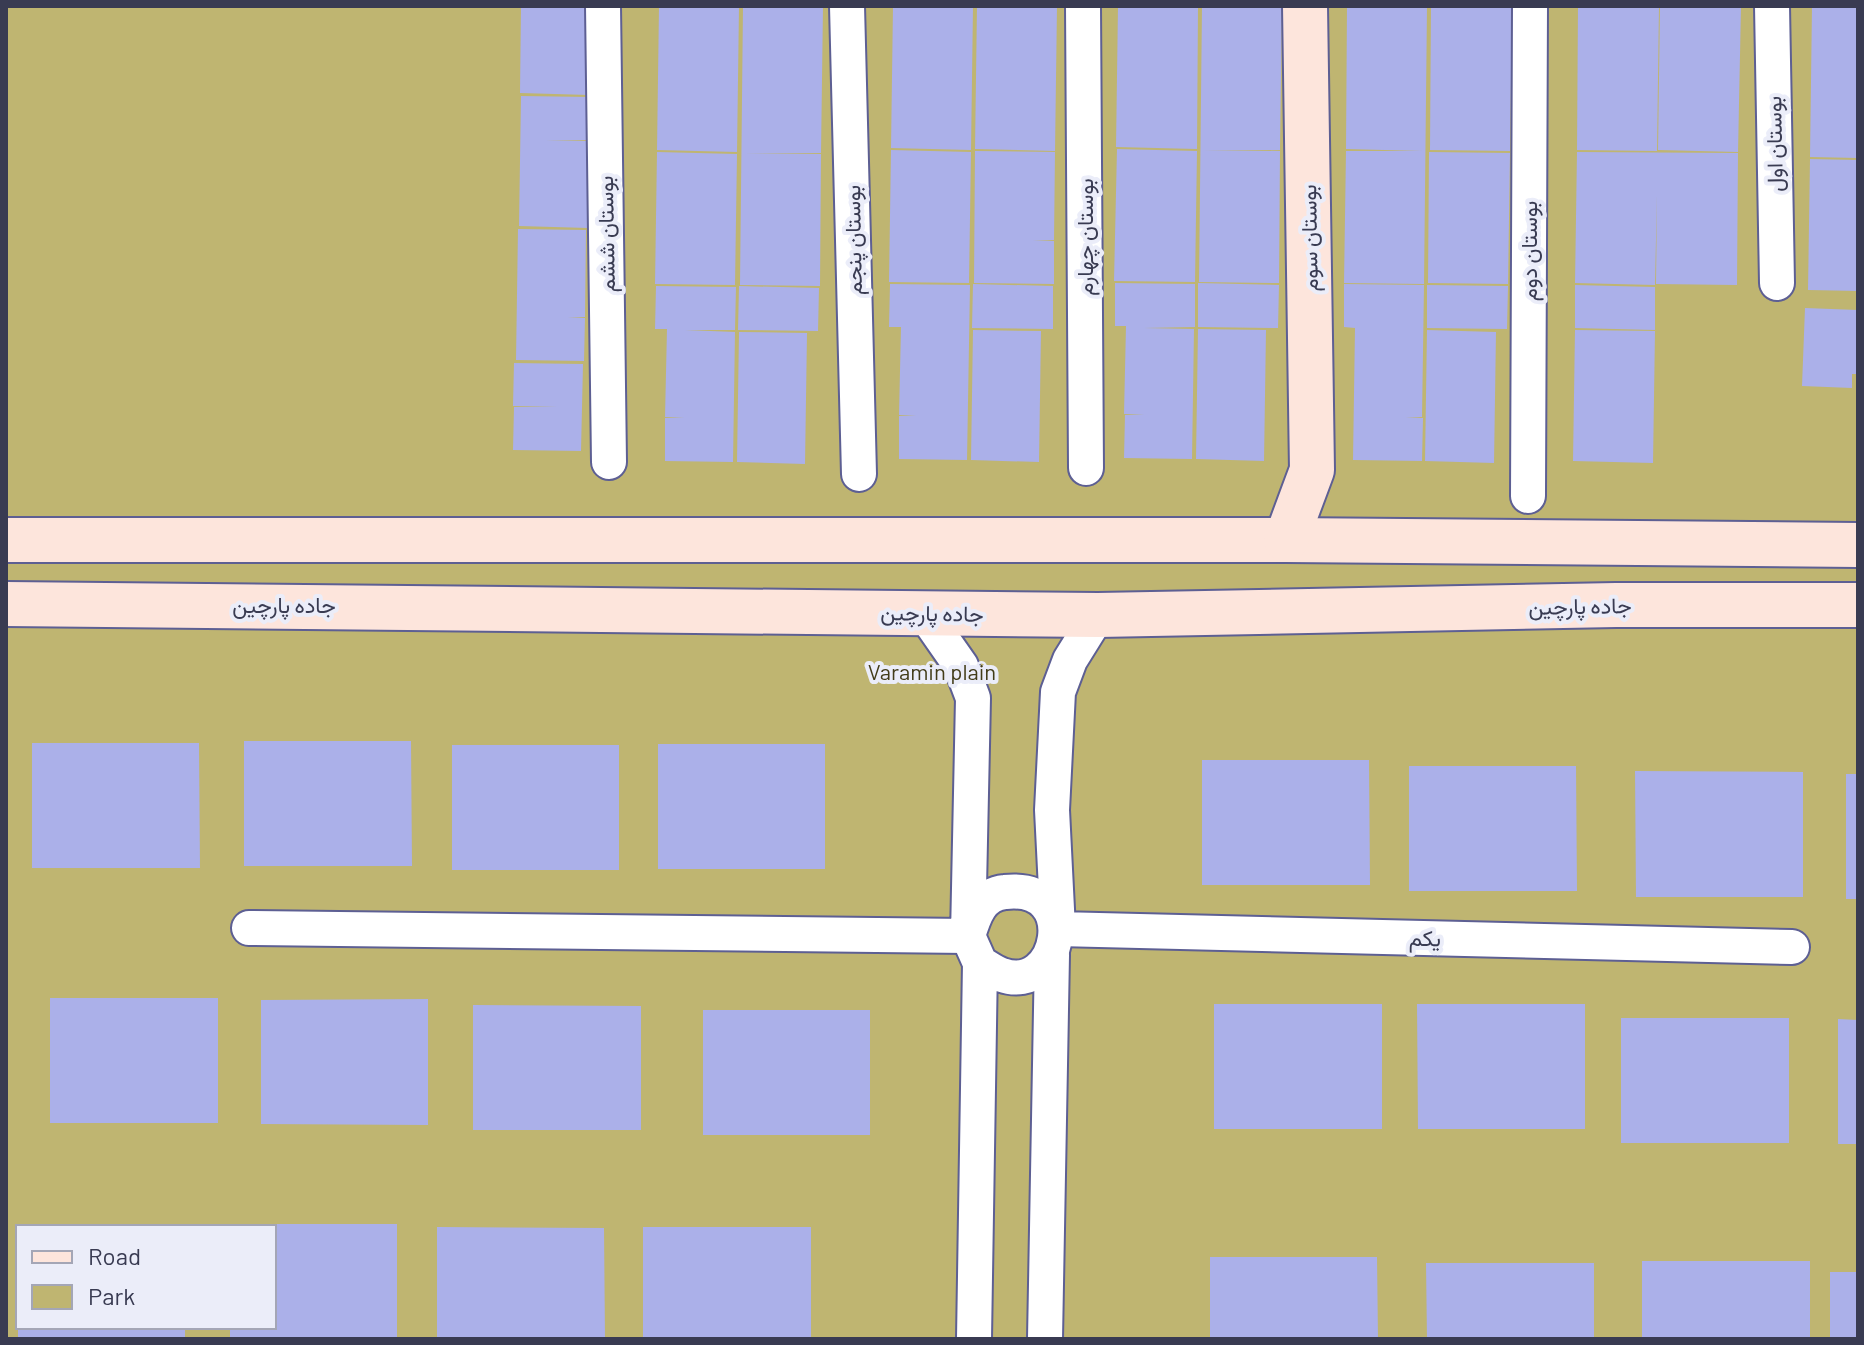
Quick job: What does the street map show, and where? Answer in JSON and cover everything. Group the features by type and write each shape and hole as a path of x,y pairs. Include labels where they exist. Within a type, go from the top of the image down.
{"main road":[{"name":"بوستان سوم","path":"1286,540 1312,470 1305,6"},
{"name":"بوستان سوم","path":"1312,470 1339,516 1365,541"},
{"path":"6,540 1286,540 1858,545"},
{"path":"330,541 331,605"},
{"name":"جاده پارچین","path":"6,604 1098,615 1616,605 1858,605"}],"street":[{"name":"بوستان ششم","path":"603,6 609,462"},
{"name":"بوستان پنجم","path":"847,6 859,474"},
{"name":"بوستان چهارم","path":"1083,6 1086,468"},
{"name":"بوستان دوم","path":"1528,496 1530,6"},
{"name":"بوستان اول","path":"1772,6 1777,283"},
{"path":"924,613 961,666 973,698 974,1339"},
{"path":"1045,1339 1055,942 1052,810 1058,692 1070,660 1098,615"},
{"path":"249,928 974,949 1004,977 1032,974 1055,942 1046,903 1023,890 995,893 975,911 974,949"},
{"name":"یکم","path":"1055,942 1792,947"}],"green space":[{"name":"Varamin plain","path":"6,6 1858,6 1858,1339 6,1339"}],"building":[{"path":"521,6 590,6 589,95 520,93"},
{"path":"659,6 739,6 737,152 657,150"},
{"path":"743,6 823,6 821,153 744,153 821,154 820,286 740,285"},
{"path":"893,6 973,6 971,150 891,148"},
{"path":"977,6 1057,6 1055,151 975,149"},
{"path":"1118,6 1198,6 1197,149 1116,147"},
{"path":"1202,6 1282,6 1280,150 1204,150 1280,151 1279,283 1199,282"},
{"path":"1347,6 1427,6 1424,284 1344,283 1346,151 1422,151 1346,149"},
{"path":"1431,6 1512,6 1510,151 1430,150"},
{"path":"1578,6 1659,6 1657,151 1577,150"},
{"path":"1660,6 1741,6 1738,152 1658,150"},
{"path":"1812,6 1858,6 1858,158 1810,157"},
{"path":"521,96 590,97 589,140 546,140 589,141 588,228 519,226"},
{"path":"1117,149 1197,151 1195,282 1114,281"},
{"path":"891,150 971,152 969,283 889,282"},
{"path":"975,151 1055,152 1054,240 1033,240 1054,241 1054,284 974,283"},
{"path":"657,152 737,154 735,285 655,284"},
{"path":"1429,152 1510,153 1508,284 1428,283"},
{"path":"1577,152 1738,153 1737,285 1656,284 1657,195 1655,285 1575,283"},
{"path":"1810,159 1858,160 1858,291 1808,290"},
{"path":"518,229 586,230 585,317 568,318 585,318 584,361 516,360"},
{"path":"1115,283 1195,284 1195,327 1144,328 1194,329 1192,459 1124,458 1125,415 1144,414 1124,414 1126,326 1115,326"},
{"path":"1198,283 1279,285 1278,328 1198,327"},
{"path":"890,284 970,285 967,460 899,459 899,416 916,415 899,415 901,327 889,327"},
{"path":"973,284 1053,286 1053,329 972,328"},
{"path":"1344,284 1424,285 1422,417 1406,418 1423,418 1422,461 1353,460 1355,328 1344,327"},
{"path":"1427,285 1508,286 1507,329 1427,328"},
{"path":"1575,285 1655,287 1655,330 1575,328"},
{"path":"656,286 736,287 735,330 685,330 735,332 733,462 665,461 665,418 684,417 665,417 667,329 655,329"},
{"path":"739,286 819,288 818,331 738,330"},
{"path":"1805,308 1858,310 1858,374 1852,374 1852,388 1802,386"},
{"path":"1198,329 1266,330 1264,461 1196,459"},
{"path":"973,330 1041,331 1039,462 971,460"},
{"path":"1427,330 1496,332 1494,463 1425,461"},
{"path":"1575,330 1655,331 1653,463 1573,461"},
{"path":"739,332 807,333 805,464 737,462"},
{"path":"514,363 583,364 581,451 513,450 514,407 557,407 513,406"},
{"path":"244,741 411,741 412,866 244,866"},
{"path":"32,743 199,743 200,868 32,868"},
{"path":"658,744 825,744 825,869 658,869"},
{"path":"452,745 619,745 619,870 452,870"},
{"path":"1202,760 1369,760 1370,885 1202,885"},
{"path":"1409,766 1576,766 1577,891 1409,891"},
{"path":"1635,771 1803,772 1803,897 1636,897"},
{"path":"1846,774 1858,774 1858,899 1846,899"},
{"path":"50,998 218,998 218,1123 50,1123"},
{"path":"428,999 428,1125 261,1124 261,1000"},
{"path":"1214,1004 1382,1004 1382,1129 1214,1129"},
{"path":"1417,1004 1585,1004 1585,1129 1418,1129"},
{"path":"473,1005 641,1006 641,1130 473,1130"},
{"path":"703,1010 870,1010 870,1135 703,1135"},
{"path":"1621,1018 1789,1018 1789,1143 1621,1143"},
{"path":"1838,1019 1858,1020 1858,1144 1838,1144"},
{"path":"397,1224 397,1339 230,1339 230,1329 276,1329 276,1225 229,1225"},
{"path":"437,1227 604,1228 605,1339 437,1339"},
{"path":"643,1227 811,1227 811,1339 643,1339"},
{"path":"1210,1257 1377,1257 1378,1339 1210,1339"},
{"path":"1642,1261 1810,1261 1810,1339 1642,1339"},
{"path":"1426,1263 1594,1263 1594,1339 1427,1339"},
{"path":"1830,1272 1858,1272 1858,1339 1830,1339"},
{"path":"18,1329 185,1329 185,1339 18,1339"}]}
